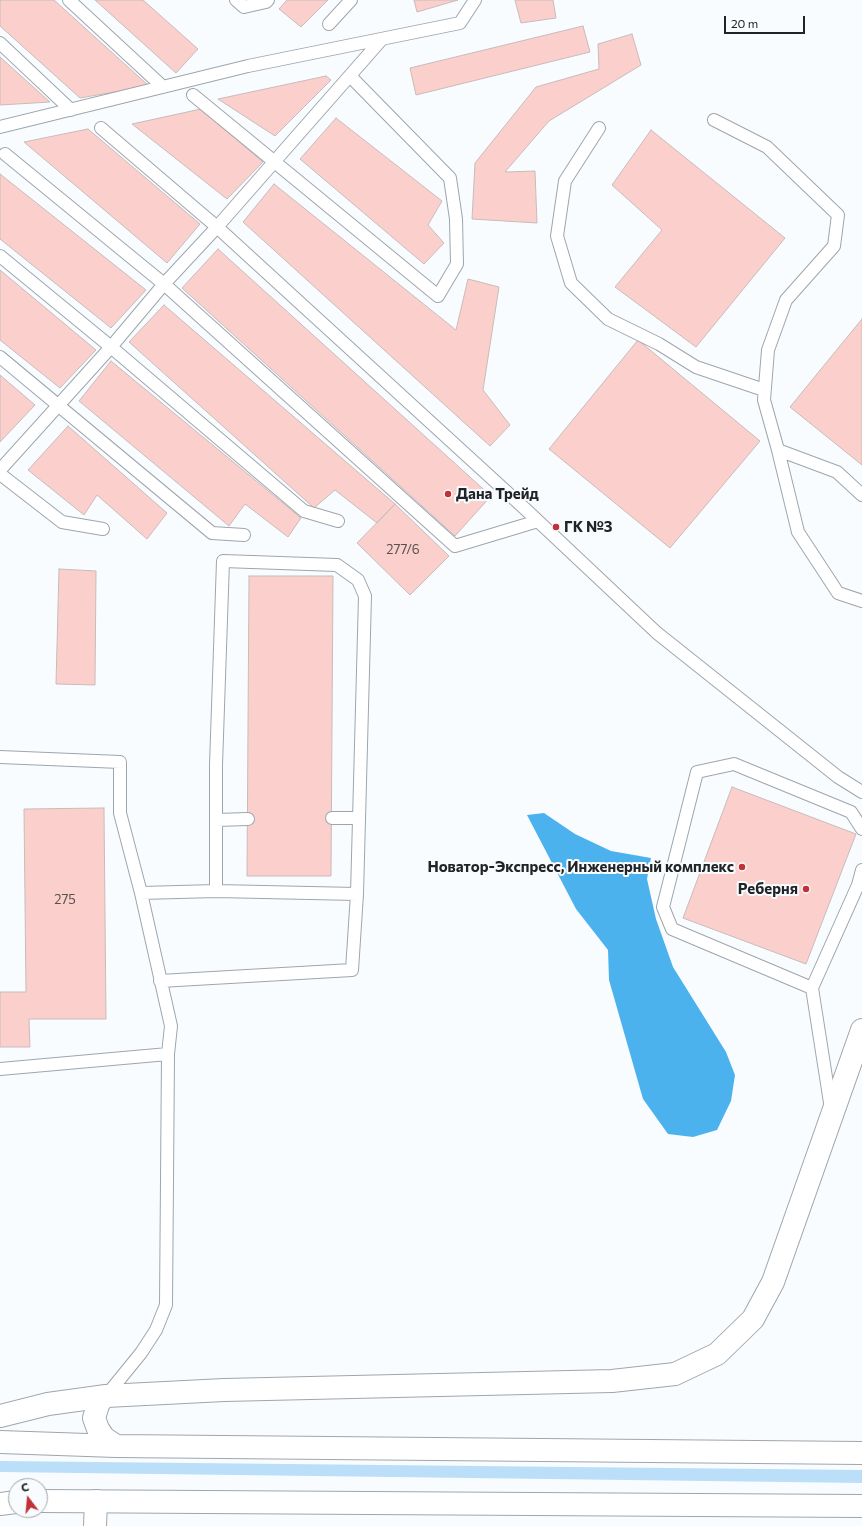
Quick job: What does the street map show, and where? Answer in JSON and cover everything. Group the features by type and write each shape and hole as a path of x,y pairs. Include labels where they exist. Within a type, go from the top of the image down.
{"main road":[{"path":"0,1416 48,1404 106,1396 224,1390 612,1381 674,1374 717,1354 753,1319 773,1282 862,1030"},
{"path":"106,1396 100,1402 94,1418 98,1429 104,1438 116,1446"},
{"path":"0,1442 116,1446 862,1452"},
{"path":"48,1501 862,1506"},
{"path":"95,1526 96,1501"}],"lane":[{"path":"69,0 163,87"},
{"path":"236,0 244,7 266,2 268,0"},
{"path":"329,24 351,0"},
{"path":"0,127 248,66 460,23 474,0"},
{"path":"0,470 111,347 164,284 218,227 382,39"},
{"path":"0,43 71,110"},
{"path":"193,95 438,296 457,264 456,219 450,178 350,76"},
{"path":"714,120 768,147 838,215 834,246 786,300 768,350 764,400 798,532 838,593 862,601"},
{"path":"101,128 218,227 538,521 657,633 838,777 862,792"},
{"path":"599,128 565,181 557,236 571,283 608,319 659,344 696,367 764,390"},
{"path":"5,154 164,284 455,546 538,521"},
{"path":"0,256 111,347 304,511 338,521"},
{"path":"0,357 212,533 244,535"},
{"path":"778,450 837,472 862,495"},
{"path":"0,474 62,522 103,529"},
{"path":"160,980 352,970 357,894 365,596 358,580 337,565 223,561 216,757 216,891"},
{"path":"0,757 120,762 120,813 141,893 171,1026 168,1054 166,1305 156,1330 141,1353 106,1396"},
{"path":"812,988 672,929 663,908 697,772 734,764 851,812 862,829"},
{"path":"332,818 359,818"},
{"path":"216,820 248,819"},
{"path":"832,1116 812,988 858,885 862,870"},
{"path":"141,893 216,891 357,894"},
{"path":"0,1068 168,1054"}],"shaded area":[{"path":"0,1461 862,1470 862,1483 0,1472"}],"water":[{"path":"544,813 575,834 611,851 651,858 647,879 656,919 673,967 726,1052 735,1075 731,1101 717,1130 693,1137 668,1134 643,1099 609,980 608,950 576,909 527,815"}],"building":[{"path":"0,0 54,0 149,86 80,98 0,26"},
{"path":"95,0 143,0 198,49 176,73"},
{"path":"287,0 328,0 301,27 279,9"},
{"path":"414,0 458,0 417,12"},
{"path":"515,0 553,0 556,18 521,23"},
{"path":"583,26 590,52 416,95 410,68"},
{"path":"632,34 641,65 549,121 505,172 535,171 537,223 472,219 475,163 536,87 599,69 598,44"},
{"path":"0,57 50,102 0,105"},
{"path":"326,76 331,80 275,136 218,99"},
{"path":"201,109 263,162 227,199 132,124"},
{"path":"336,118 442,201 428,225 444,243 424,264 300,159"},
{"path":"88,129 200,224 167,263 24,142"},
{"path":"651,130 785,238 696,347 615,287 662,230 612,185"},
{"path":"0,174 146,290 111,328 0,239"},
{"path":"274,184 456,330 468,279 499,287 483,390 510,425 490,446 243,222"},
{"path":"218,249 491,496 455,536 182,288"},
{"path":"0,270 96,350 60,388 0,340"},
{"path":"164,305 395,504 377,523 335,490 314,508 129,342"},
{"path":"862,319 862,465 790,407"},
{"path":"638,340 760,441 670,548 549,449"},
{"path":"111,361 301,518 288,537 245,504 229,526 79,401"},
{"path":"0,375 35,405 0,442"},
{"path":"68,426 167,513 147,539 97,495 84,515 28,470"},
{"path":"395,504 449,556 410,595 357,543"},
{"path":"59,569 96,571 95,685 56,684"},
{"path":"249,576 333,576 331,876 247,876"},
{"path":"732,787 856,834 806,964 683,918"},
{"path":"104,808 106,1019 29,1019 30,1047 0,1047 0,992 26,992 24,809"}],"place":[{"name":"Дана Трейд","path":"448,494"},
{"name":"ГК №3","path":"556,527"},
{"name":"Новатор-Экспресс, Инженерный комплекс","path":"742,867"},
{"name":"Реберня","path":"806,889"}]}
